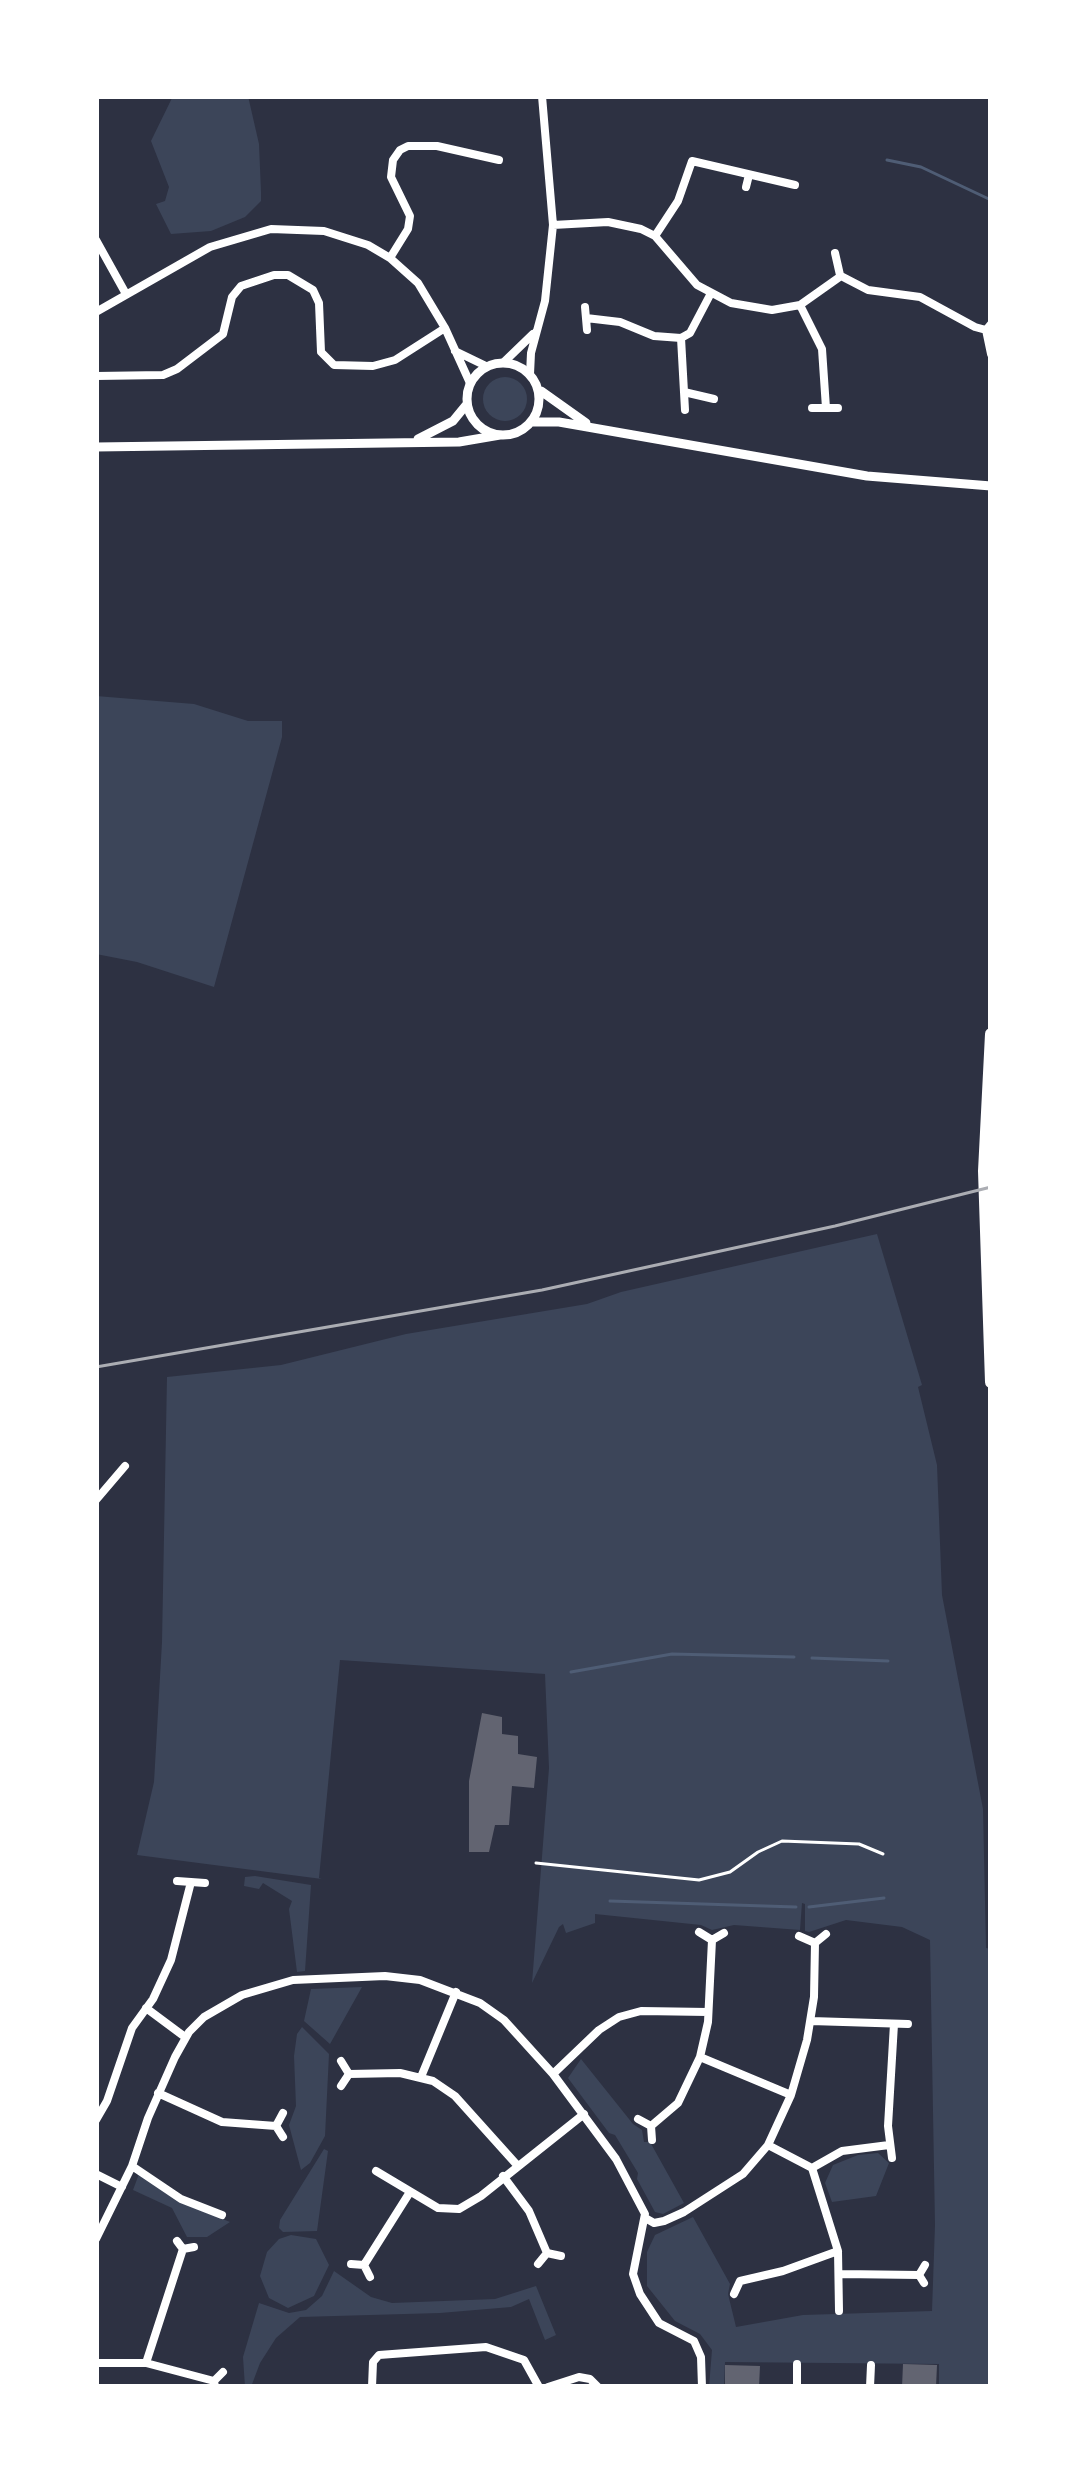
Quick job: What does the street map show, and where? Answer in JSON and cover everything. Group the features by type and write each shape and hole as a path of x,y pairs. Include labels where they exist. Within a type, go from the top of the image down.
{"highway":[{"path":"991,1034 984,1171 991,1382"}],"street":[{"path":"96,447 459,442 517,433 531,422 538,410 538,389 530,374 545,301 553,225 542,96"},
{"path":"458,149 460,135"},
{"path":"390,258 408,229 410,216 391,177 396,155 408,146 458,149 499,160"},
{"path":"679,157 795,185"},
{"path":"655,236 678,200 692,161"},
{"path":"746,187 749,175"},
{"path":"553,225 608,222 655,236 710,295 754,308 800,305 841,276"},
{"path":"96,312 210,247 271,229 346,236 390,258 418,283 470,383 467,404 453,421 413,441"},
{"path":"96,241 126,294"},
{"path":"835,254 841,276 868,290 920,297 961,322 988,327 991,354"},
{"path":"96,376 163,375 177,369 228,326 232,297 241,286 257,279 288,275 313,290 319,303 321,352 328,363 348,368 395,360 445,328"},
{"path":"586,330 586,313 654,337 681,338 690,333 710,295"},
{"path":"800,305 822,349 826,408"},
{"path":"228,326 242,329"},
{"path":"470,383 486,366 503,362 538,328"},
{"path":"681,338 685,410"},
{"path":"454,351 486,366"},
{"path":"503,362 530,374"},
{"path":"321,372 328,363"},
{"path":"538,389 597,428"},
{"path":"684,392 714,399"},
{"path":"467,404 481,428 500,435"},
{"path":"812,408 838,408"},
{"path":"531,422 597,428 867,476 991,486"},
{"path":"96,1500 127,1464"},
{"path":"177,1881 205,1883"},
{"path":"96,2120 132,2028 172,1956 191,1882"},
{"path":"699,1932 712,1940"},
{"path":"712,1940 724,1933"},
{"path":"645,2218 664,2222 684,2212 743,2174 768,2145 791,2095 811,2021 815,1943 826,1934"},
{"path":"800,1936 815,1943"},
{"path":"651,2126 678,2103 700,2057 712,1940"},
{"path":"96,2239 185,2037 204,2017 271,1984 403,1977 455,1992 504,2020 584,2114 616,2159 645,2218 634,2262 636,2284 659,2324 688,2336 698,2348 702,2387"},
{"path":"421,2077 455,1992"},
{"path":"146,2008 185,2037"},
{"path":"553,2074 599,2030 619,2018 641,2011 708,2012"},
{"path":"811,2021 908,2024"},
{"path":"892,2158 894,2024"},
{"path":"700,2057 791,2095"},
{"path":"341,2062 349,2074"},
{"path":"349,2074 421,2077 455,2096 517,2165"},
{"path":"341,2086 349,2074"},
{"path":"158,2093 222,2122 277,2126"},
{"path":"277,2126 283,2114"},
{"path":"376,2171 438,2208 459,2209 584,2114"},
{"path":"638,2119 651,2126"},
{"path":"277,2126 284,2137"},
{"path":"651,2126 652,2140"},
{"path":"768,2145 812,2168 838,2251 839,2312"},
{"path":"812,2168 842,2151 889,2145"},
{"path":"132,2166 181,2199 222,2215"},
{"path":"96,2174 122,2187"},
{"path":"503,2176 529,2211 547,2253"},
{"path":"364,2265 410,2192"},
{"path":"146,2362 185,2246"},
{"path":"734,2294 740,2281 838,2251"},
{"path":"547,2253 561,2257"},
{"path":"538,2264 547,2253"},
{"path":"351,2264 364,2265"},
{"path":"364,2265 370,2277"},
{"path":"841,2274 921,2279 925,2265"},
{"path":"372,2387 379,2355 486,2348 524,2360 539,2387"},
{"path":"96,2363 146,2362 214,2384 224,2372"},
{"path":"797,2364 797,2387"},
{"path":"870,2387 871,2365"},
{"path":"548,2387 579,2377 598,2387"}],"path":[{"path":"536,1863 698,1880 722,1876 782,1841 859,1844 883,1854"}],"shaded area":[{"path":"173,96 248,96 259,144 261,201 245,217 211,231 171,234 156,204 165,201 169,187 151,141"},
{"path":"505,377 520,384 527,399 520,414 505,421 490,414 483,399 490,384"},
{"path":"96,696 194,704 248,721 282,721 282,737 214,987 96,954"},
{"path":"877,1234 922,1385 918,1387 937,1465 942,1595 983,1809 986,1948 991,1949 991,2387 939,2387 939,2364 725,2362 724,2387 709,2387 712,2350 700,2334 675,2321 647,2286 647,2252 655,2235 693,2217 730,2284 736,2327 803,2315 932,2311 930,1940 902,1927 846,1920 805,1931 802,1903 800,1930 734,1925 712,1930 595,1914 595,1923 566,1933 563,1924 559,1927 532,1983 549,1768 545,1674 340,1660 322,1879 137,1855 154,1782 167,1377 281,1365 406,1334 587,1304 621,1292"},
{"path":"245,1877 311,1885 305,1971 297,1972 292,1901 263,1883 259,1889 244,1886"},
{"path":"362,1987 330,2044 304,2021 311,1989"},
{"path":"302,2027 329,2054 325,2136 301,2170 289,2125 296,2106 294,2056"},
{"path":"581,2059 642,2130 644,2142 650,2142 684,2203 663,2214 655,2212 615,2135 568,2078"},
{"path":"324,2149 328,2151 317,2231 283,2232 280,2220"},
{"path":"878,2153 889,2163 876,2196 832,2202 825,2183 833,2165"},
{"path":"139,2174 180,2202 230,2222 207,2237 187,2237 172,2208 133,2190"},
{"path":"291,2235 316,2239 329,2265 314,2296 288,2308 269,2298 260,2276 267,2252 279,2239"},
{"path":"334,2271 371,2297 392,2303 495,2299 536,2286 556,2335 545,2340 529,2299 511,2307 440,2313 300,2317 276,2338 251,2387 245,2387 243,2357 259,2303 289,2313 306,2310 322,2296"}],"building":[{"path":"482,1713 502,1717 502,1734 518,1736 518,1754 537,1757 534,1788 512,1786 509,1825 495,1825 489,1852 469,1852 469,1781"},
{"path":"903,2364 937,2365 936,2387 902,2387"},
{"path":"725,2365 760,2366 759,2387 725,2387"}],"waterway":[{"path":"887,160 921,167 991,200"},
{"path":"571,1672 672,1654 794,1657"},
{"path":"812,1658 888,1661"},
{"path":"809,1907 884,1898"},
{"path":"610,1901 796,1907"}],"railway":[{"path":"96,1367 542,1290 991,1187"}]}
